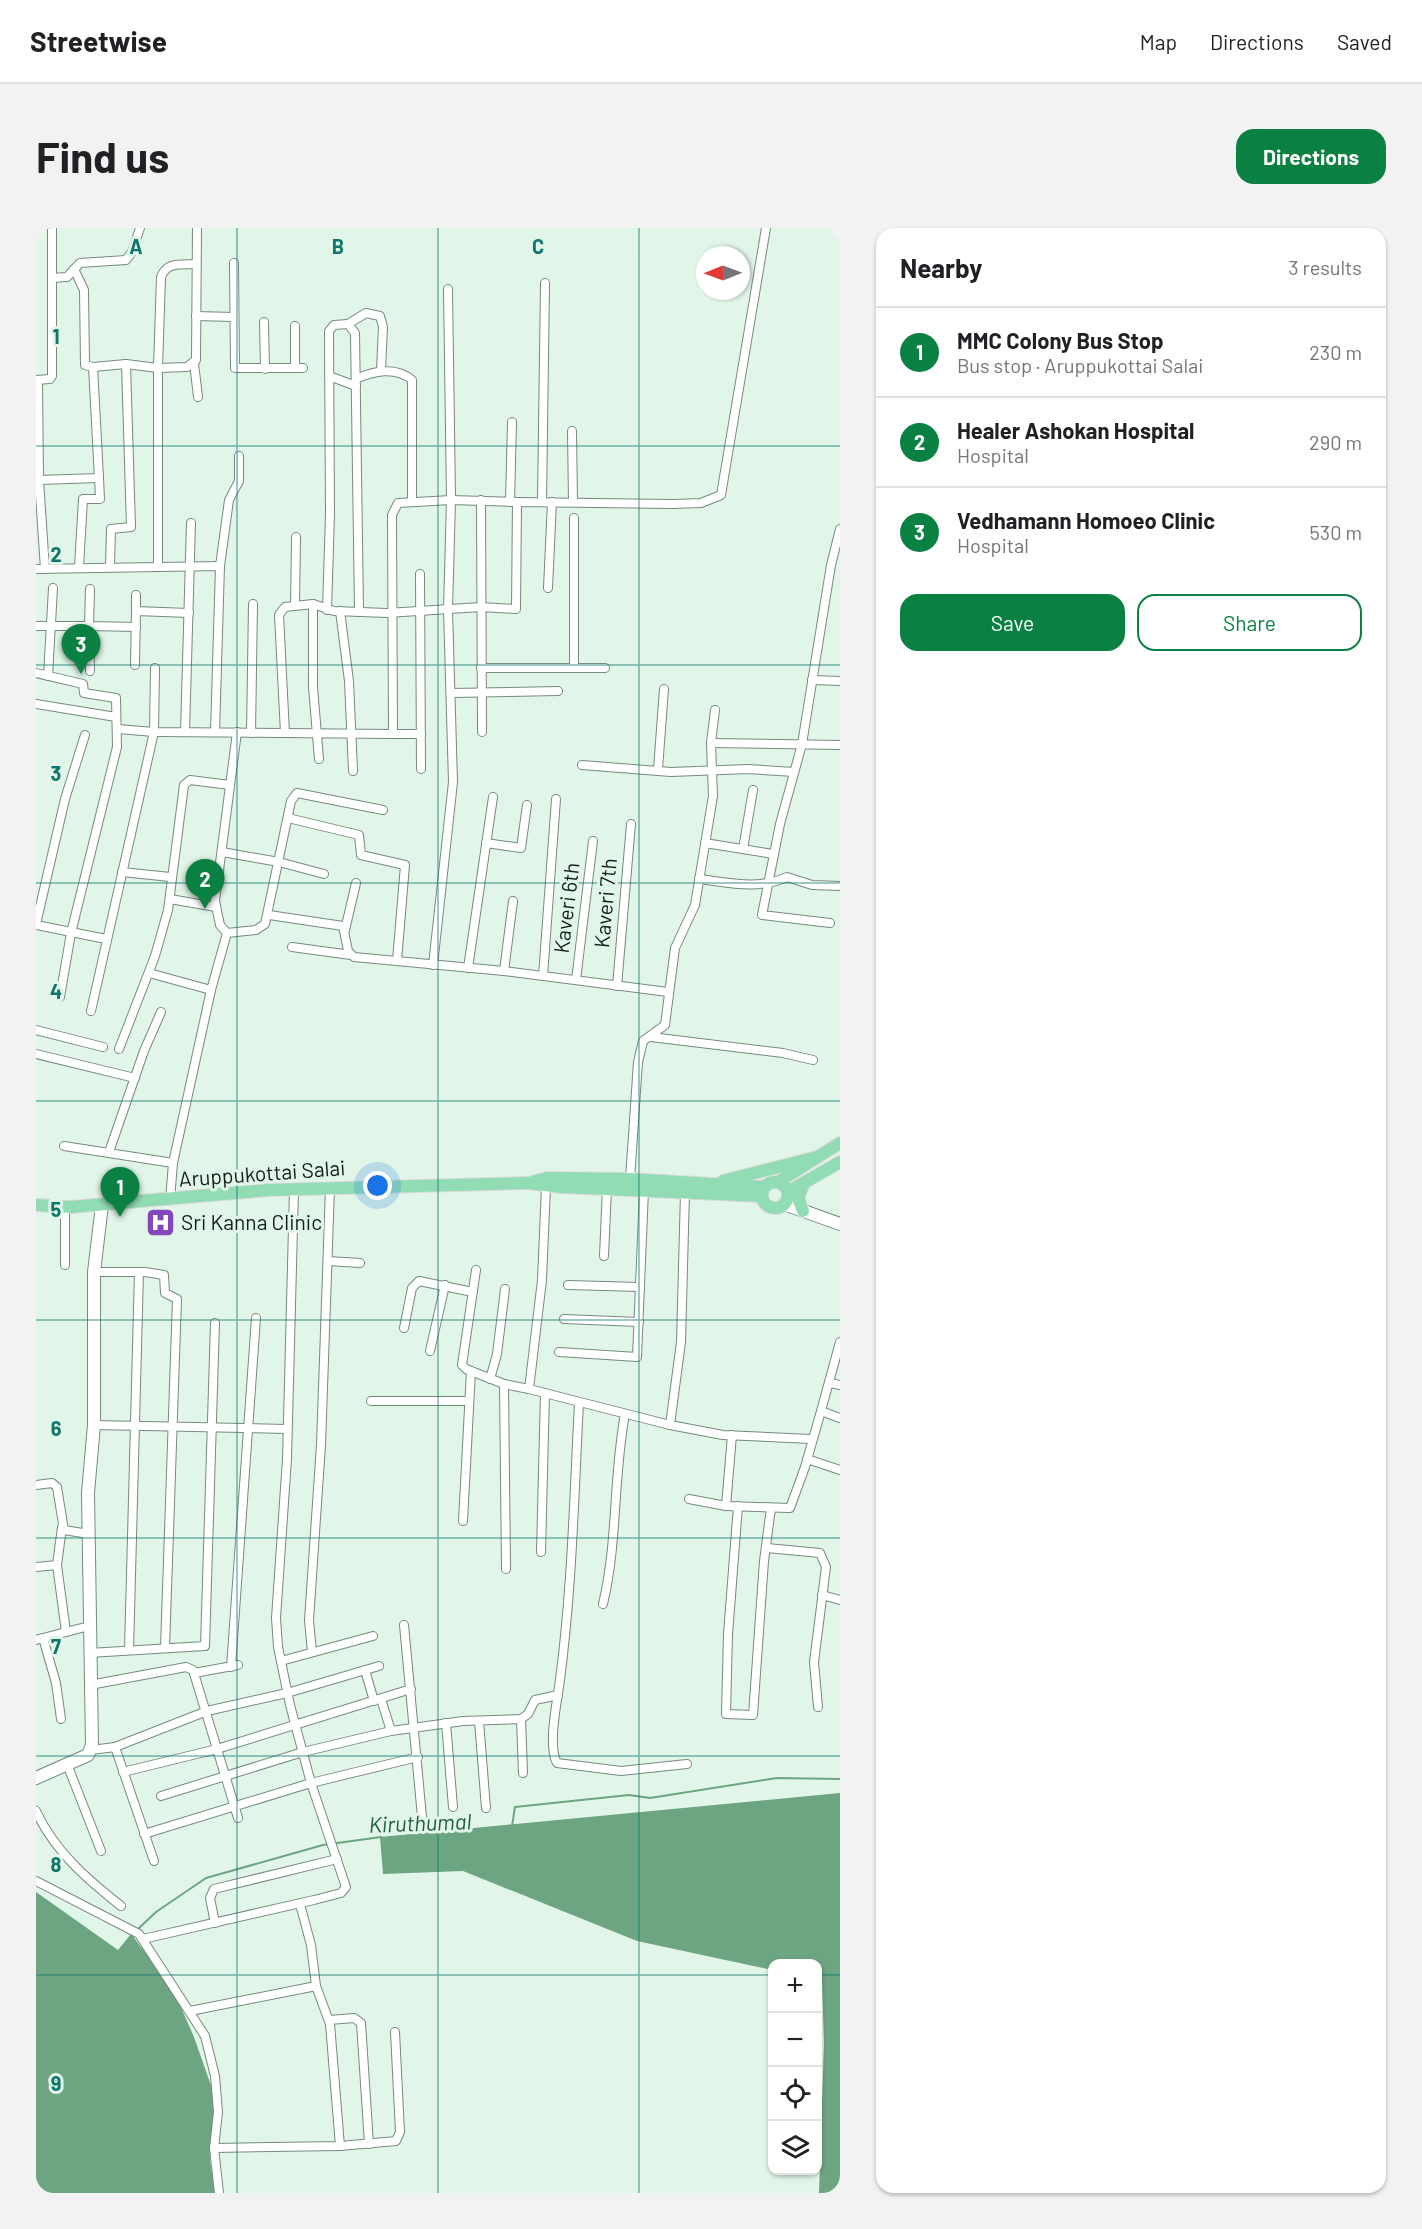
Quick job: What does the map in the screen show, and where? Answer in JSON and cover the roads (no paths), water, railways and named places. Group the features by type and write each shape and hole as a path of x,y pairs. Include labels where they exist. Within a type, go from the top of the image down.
{"main road":[{"path":"778,1182 840,1143"},
{"path":"710,1184 817,1157"},
{"path":"786,1198 784,1185 778,1182 770,1182 763,1192 765,1203 773,1208 786,1198 805,1182 840,1162"},
{"name":"Aruppukottai Salai","path":"528,1183 547,1178 630,1179 710,1184 763,1192"},
{"path":"803,1211 798,1194 805,1182"},
{"name":"Aruppukottai Salai","path":"37,1206 102,1205 294,1189 528,1183 546,1186 685,1192 763,1192"}],"street":[{"path":"52,228 52,376 37,380 40,569 158,565 220,566"},
{"path":"52,278 67,278 80,263 126,260 132,252 140,228"},
{"path":"197,228 194,363 198,397"},
{"path":"393,734 392,515 398,503 481,500 701,503 721,495 766,228"},
{"path":"234,263 235,368 299,368 295,326"},
{"path":"158,565 160,283 163,271 171,265 196,264"},
{"path":"74,269 84,290 84,363 93,367 126,364 158,368 187,367 194,363"},
{"path":"542,502 545,283"},
{"path":"433,965 453,782 448,610 451,500 448,289"},
{"path":"327,610 330,514 329,331 334,325 348,324 366,313 380,316 383,327 381,370"},
{"path":"196,316 234,317"},
{"path":"264,322 265,369"},
{"path":"348,324 355,333 359,611"},
{"path":"110,566 111,529 131,527 126,364"},
{"path":"79,567 83,499 100,499 93,367"},
{"path":"329,376 356,382 375,370 381,370 405,375 412,380 412,502"},
{"path":"285,733 279,612 285,607 313,604 327,610 394,612 481,607 516,609 512,422"},
{"path":"572,431 573,502"},
{"path":"215,732 220,566 230,493 239,481 239,456"},
{"path":"39,480 99,478"},
{"path":"481,500 482,732"},
{"path":"548,588 552,502"},
{"path":"574,518 574,668"},
{"path":"185,732 191,523"},
{"path":"830,923 762,915 773,854 802,744 831,565 840,529"},
{"path":"295,606 296,537"},
{"path":"420,574 421,769"},
{"path":"48,676 53,588"},
{"path":"90,589 90,671"},
{"path":"135,665 136,595"},
{"path":"251,733 253,604"},
{"path":"313,604 313,687 319,759"},
{"path":"136,611 189,613"},
{"path":"340,611 349,681 353,771"},
{"path":"36,626 136,627"},
{"path":"92,1011 106,939 154,732 155,668"},
{"path":"481,668 605,668"},
{"path":"36,673 83,684 84,693 116,698 117,745 71,933 60,998"},
{"path":"812,680 840,681"},
{"path":"658,769 664,689"},
{"path":"451,693 558,691"},
{"path":"36,704 116,717"},
{"path":"630,1179 638,1062 643,1041 665,1025 675,948 684,927 692,917 699,879 712,796 711,743 715,710"},
{"path":"118,729 154,732 421,734"},
{"path":"227,933 220,925 216,907 237,732"},
{"path":"85,735 65,800 36,925 106,939"},
{"path":"711,743 840,745"},
{"path":"582,765 658,769 671,772 748,769 794,772"},
{"path":"119,1049 149,973 170,898 170,877 186,782 230,785"},
{"path":"743,849 753,790"},
{"path":"227,933 261,929 268,915 294,796 301,792 383,810"},
{"path":"468,968 493,797"},
{"path":"543,976 556,799"},
{"path":"486,843 521,848 526,805"},
{"path":"288,818 359,835 361,855 405,865 397,961"},
{"name":"Kaveri 7th","path":"617,986 631,824"},
{"name":"Kaveri 6th","path":"576,980 593,841"},
{"path":"705,843 773,854"},
{"path":"222,852 279,862 324,874"},
{"path":"122,873 170,877"},
{"path":"699,879 729,885 769,885 787,877 812,885 836,888 840,886"},
{"path":"351,955 345,930 356,883"},
{"path":"170,898 216,907"},
{"path":"504,971 513,901"},
{"path":"268,915 340,925 345,930"},
{"path":"170,1200 173,1163 211,990 227,933"},
{"path":"292,947 669,992"},
{"path":"149,973 211,990"},
{"path":"109,1152 161,1012"},
{"path":"36,1030 103,1047"},
{"path":"651,1037 783,1053 813,1060"},
{"path":"36,1054 135,1078"},
{"path":"64,1146 173,1163"},
{"path":"529,1389 542,1280 546,1186"},
{"path":"312,1652 309,1620 321,1445 330,1188"},
{"path":"604,1256 607,1188"},
{"path":"138,1934 215,1923 300,1904 344,1891 346,1883 311,1783 287,1693 276,1618 287,1430 294,1189"},
{"path":"559,1352 637,1357 644,1190"},
{"path":"670,1425 681,1342 685,1192"},
{"path":"786,1198 803,1211 840,1224"},
{"path":"36,1778 88,1755 91,1750 88,1493 94,1425 94,1272 102,1205"},
{"path":"64,1265 65,1207"},
{"path":"328,1261 360,1263"},
{"path":"476,1270 462,1360 463,1367 504,1384 670,1425 732,1435 812,1439"},
{"path":"94,1272 139,1272 164,1275 165,1293 177,1299 165,1648"},
{"path":"129,1650 139,1272"},
{"path":"404,1328 416,1282 422,1280 473,1292"},
{"path":"429,1351 445,1285"},
{"path":"567,1285 640,1287"},
{"path":"490,1379 497,1354 505,1288"},
{"path":"194,1673 235,1666 256,1318"},
{"path":"564,1319 639,1322"},
{"path":"89,1653 205,1646 215,1323"},
{"path":"689,1499 726,1506 790,1508 821,1412 835,1384 840,1342"},
{"path":"463,1521 471,1371"},
{"path":"504,1384 506,1569"},
{"path":"541,1552 545,1393"},
{"path":"371,1401 468,1401"},
{"path":"579,1402 564,1655 553,1757 557,1763 621,1771 687,1764"},
{"path":"821,1412 840,1418"},
{"path":"603,1604 611,1570 617,1455 625,1414"},
{"path":"94,1425 287,1430"},
{"path":"726,1506 732,1435"},
{"path":"807,1459 840,1470"},
{"path":"36,1485 52,1483 57,1487 62,1527 57,1565 66,1632"},
{"path":"738,1506 728,1634 726,1714 753,1715 771,1508"},
{"path":"62,1527 67,1532 88,1534"},
{"path":"766,1548 820,1553 826,1567 814,1662 818,1707"},
{"path":"36,1567 57,1565"},
{"path":"822,1595 840,1600"},
{"path":"404,1625 416,1728 422,1817"},
{"path":"61,1719 56,1683 39,1639 89,1626"},
{"path":"281,1660 373,1636"},
{"path":"91,1750 115,1747 207,1711 287,1693 379,1666"},
{"path":"90,1685 186,1668 194,1673 238,1818"},
{"path":"365,1670 391,1731"},
{"path":"123,1772 217,1749 411,1689"},
{"path":"161,1796 225,1774 391,1731 446,1724 521,1719 526,1717 535,1700 558,1695"},
{"path":"521,1719 524,1773"},
{"path":"479,1721 486,1808"},
{"path":"446,1724 453,1807"},
{"path":"115,1747 154,1861"},
{"path":"144,1834 311,1783 418,1757"},
{"path":"67,1764 101,1851"},
{"path":"36,1811 46,1834 82,1875 121,1906"},
{"path":"215,1923 210,1898 214,1889 338,1859"},
{"path":"36,1881 138,1934 205,2036 215,2076 218,2112 214,2148 219,2193"},
{"path":"300,1904 311,1945 316,1986 329,2020 340,2146"},
{"path":"190,2011 316,1986"},
{"path":"329,2020 354,2018 361,2023 369,2144"},
{"path":"214,2148 340,2146 393,2142 399,2138 396,2032"}],"waterway":[{"name":"Kiruthumal","path":"512,1826 515,1807 629,1795 650,1798 777,1778 840,1779"},
{"name":"Kiruthumal","path":"137,1930 156,1912 206,1878 323,1845 381,1837"}],"place":[{"name":"Vedhamann Homoeo Clinic","path":"81,674"},
{"name":"Healer Ashokan Hospital","path":"205,909"},
{"name":"MMC Colony Bus Stop","path":"120,1217"},
{"name":"Sri Kanna Clinic","path":"160,1223"}]}
